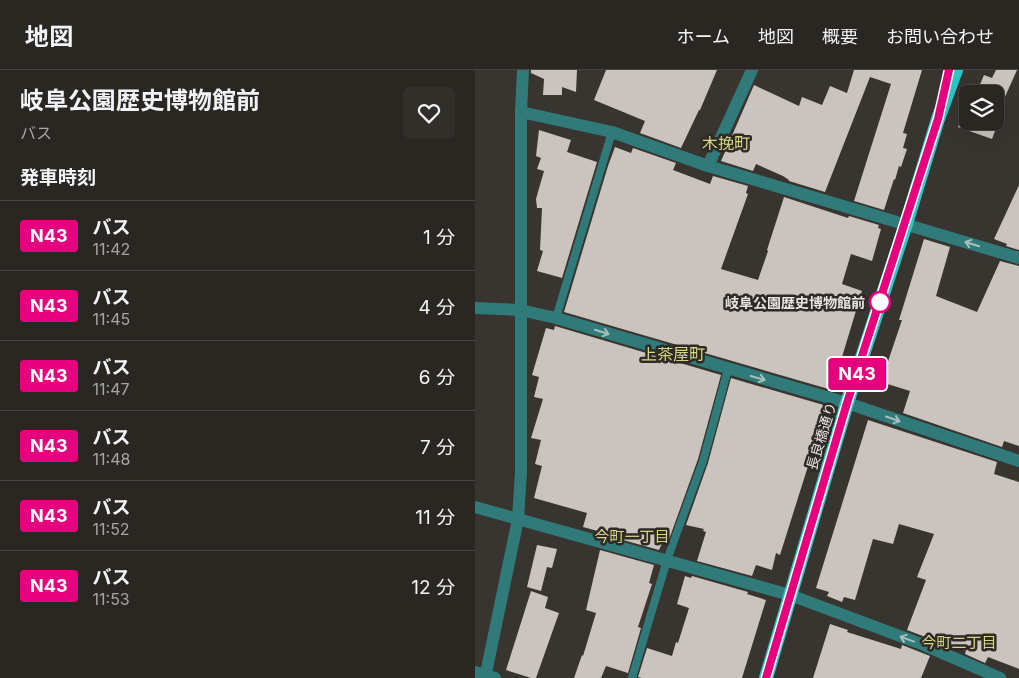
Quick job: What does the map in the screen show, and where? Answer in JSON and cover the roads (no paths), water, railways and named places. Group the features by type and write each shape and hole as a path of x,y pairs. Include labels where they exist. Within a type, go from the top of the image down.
{"highway":[{"name":"長良橋通り","path":"938,119 949,70"},
{"name":"長良橋通り","path":"766,678 847,403 938,119 956,70"}],"street":[{"path":"485,676 518,519 521,472 520,310 523,70"},
{"path":"708,166 752,70"},
{"path":"521,112 612,132 708,166 1019,258"},
{"path":"475,308 520,310 556,318 728,370 847,403 1019,461"},
{"path":"477,508 790,596 924,645 1001,678"}],"lane":[{"path":"556,318 612,132"},
{"path":"632,678 667,560 703,461 728,370"}],"place":[{"name":"岐阜公園歴史博物館前","path":"880,302"}],"district":[{"name":"木挽町","path":"726,143"},
{"name":"上茶屋町","path":"673,354"},
{"name":"今町一丁目","path":"632,536"},
{"name":"今町二丁目","path":"959,642"}]}
